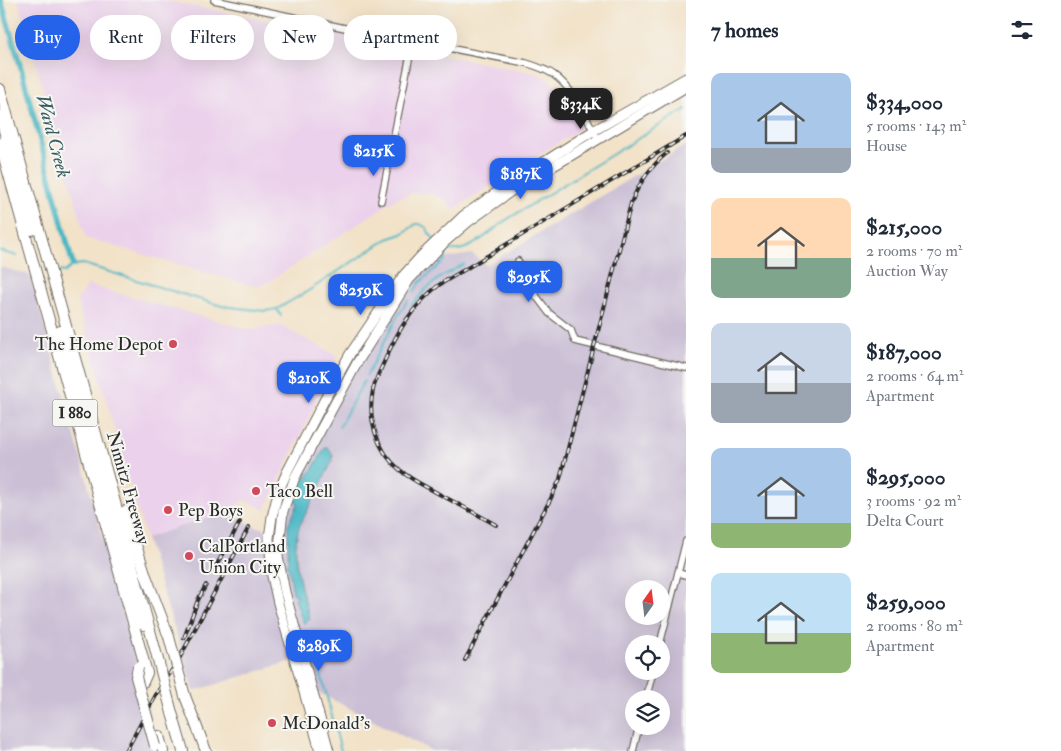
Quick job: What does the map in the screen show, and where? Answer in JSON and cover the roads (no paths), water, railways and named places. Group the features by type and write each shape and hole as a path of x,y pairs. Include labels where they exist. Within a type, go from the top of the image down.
{"highway":[{"name":"Nimitz Freeway","path":"0,89 108,473 183,751"},
{"name":"I 880","path":"0,116 142,624 151,632"},
{"name":"I 880","path":"0,144 147,673 143,682"},
{"name":"I 880","path":"0,168 143,682 158,746"},
{"path":"108,473 117,483 128,523 169,637 200,751"},
{"path":"138,667 136,677 158,746"},
{"path":"185,696 206,751"}],"main road":[{"path":"596,135 686,78"},
{"path":"329,751 291,629 278,603 272,576 269,538 278,493 287,472 350,354 403,276 465,219 506,186 686,86"},
{"path":"320,751 306,699 278,556 283,511 295,477 357,363 424,258"},
{"path":"350,354 357,363"}],"street":[{"path":"214,0 344,27"},
{"path":"457,49 526,63 541,68 555,76 566,86 596,135"},
{"path":"381,201 409,60"},
{"path":"518,261 531,290 549,313 571,330 574,341 686,368"},
{"path":"662,635 686,541"},
{"path":"678,573 686,575"},
{"path":"633,751 637,735"}],"water":[{"path":"325,448 328,448 333,455 332,462 300,525 297,536 296,560 300,584 310,619 304,623 295,599 297,596 293,593 288,566 286,565 288,561 288,525 298,504 294,499 302,479 308,476"}],"waterway":[{"name":"Ward Creek","path":"1,0 73,265"},
{"path":"445,248 460,250 476,243 503,222 686,109"},
{"path":"59,271 65,272 73,265 83,264 222,306 265,311 277,309 387,239 402,234 416,224 427,228 434,239"},
{"path":"414,292 419,283 444,261 448,250"},
{"name":"Ward Creek","path":"0,251 17,256"},
{"path":"412,305 426,289 441,277 464,264"},
{"path":"367,375 408,300"},
{"path":"277,309 281,316"},
{"path":"339,427 364,381"},
{"path":"309,636 341,751"}],"railway":[{"path":"496,525 418,483 400,470 385,454 373,423 371,401 375,383 389,351 400,330 414,310 439,285 686,136"},
{"path":"465,660 560,479 631,203 646,175 667,153"},
{"path":"214,570 240,522"},
{"path":"126,751 158,691 178,661 249,527"},
{"path":"184,638 198,600 206,585"}],"place":[{"name":"The Home Depot","path":"173,344"},
{"name":"Taco Bell","path":"256,491"},
{"name":"Pep Boys","path":"168,510"},
{"name":"CalPortland Union City","path":"189,556"},
{"name":"McDonald's","path":"272,723"}]}
